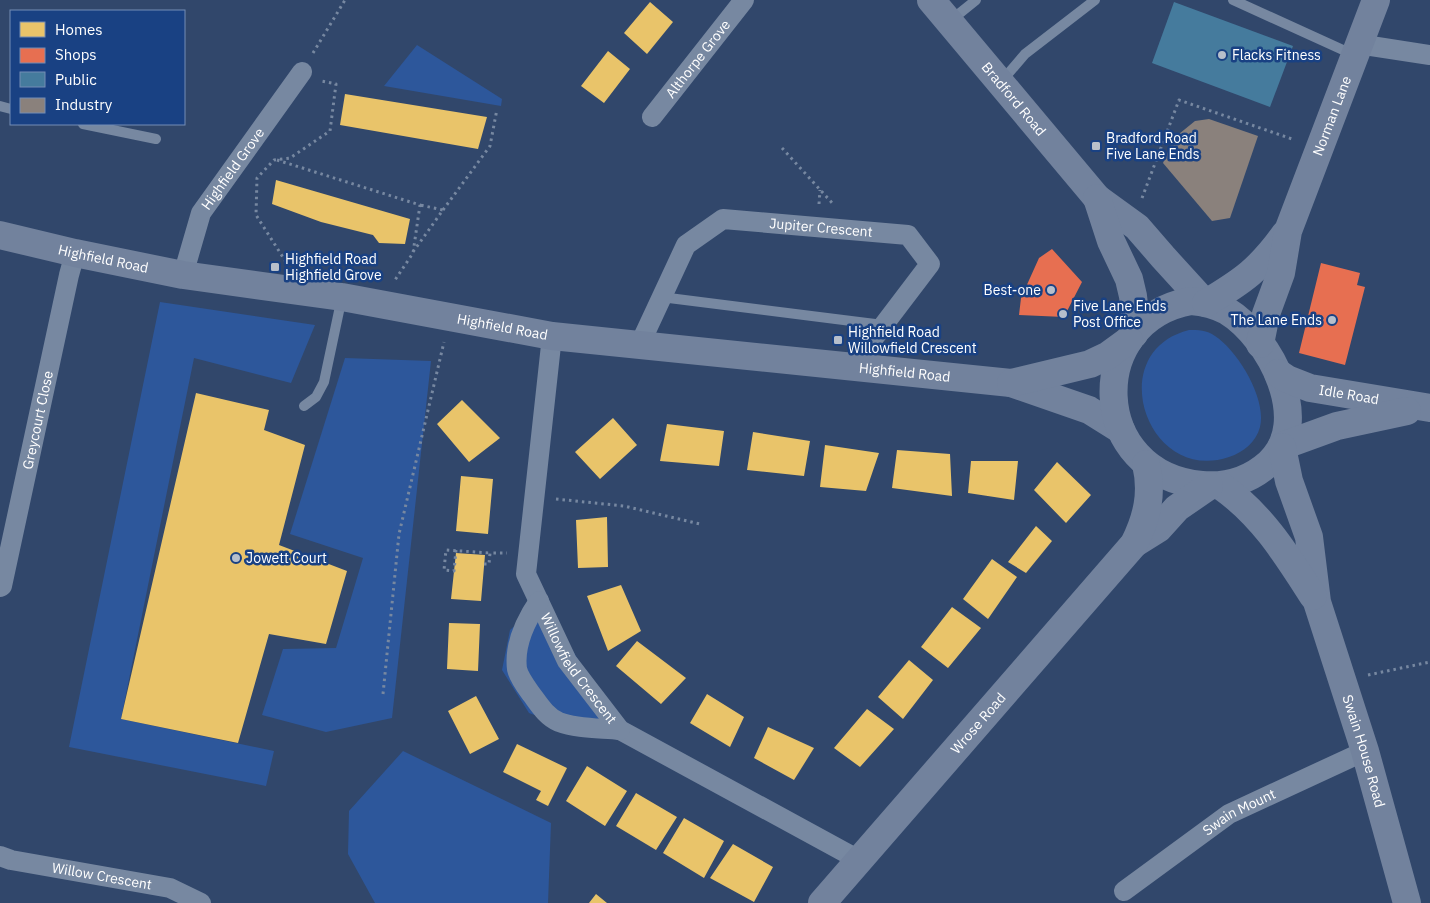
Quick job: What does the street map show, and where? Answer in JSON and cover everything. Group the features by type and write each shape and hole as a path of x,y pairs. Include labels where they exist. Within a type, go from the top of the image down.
{"street":[{"name":"Althorpe Grove","path":"652,117 744,0"},
{"name":"Bradford Road","path":"931,0 1097,198 1137,227 1162,258 1205,302"},
{"name":"Norman Lane","path":"1260,344 1266,314 1281,273 1288,231 1318,148 1376,0"},
{"path":"1356,49 1430,55"},
{"name":"Highfield Grove","path":"183,275 201,213 302,72"},
{"name":"Bradford Road","path":"1097,198 1111,241 1129,280 1133,296 1135,314 1131,337"},
{"name":"Jupiter Crescent","path":"639,346 686,245 723,219 908,235 930,264 851,368"},
{"name":"Norman Lane","path":"1205,302 1236,286 1250,275 1263,263 1288,231"},
{"name":"Highfield Road","path":"0,235 183,275 342,297 552,336 1011,383 1089,410 1121,430"},
{"name":"Greycourt Close","path":"0,587 2,586 75,252"},
{"path":"1205,302 1226,310 1238,319 1260,344 1282,383 1288,416 1287,433 1276,457 1262,470 1236,482 1215,486 1191,484 1176,480 1161,474 1146,464 1131,448 1121,430 1115,412 1113,389 1117,367 1131,337 1149,318 1176,303 1205,302"},
{"name":"Willowfield Crescent","path":"552,336 526,574 567,661 620,730 859,860"},
{"name":"Highfield Road","path":"1011,383 1090,364 1107,356 1131,337"},
{"name":"Idle Road","path":"1278,373 1287,379 1310,388 1427,408"},
{"name":"Idle Road","path":"1282,447 1337,426 1427,408"},
{"name":"Swain House Road","path":"1282,447 1289,481 1309,537 1317,602 1365,751 1407,903"},
{"name":"Wrose Road","path":"822,903 1134,544 1142,527 1150,494 1150,479 1146,464"},
{"name":"Swain House Road","path":"1215,486 1247,506 1263,524 1317,602"},
{"name":"Wrose Road","path":"1134,544 1158,529 1177,508 1215,486"},
{"path":"539,601 528,617 517,652 518,671 526,685 546,713 560,722 620,730"},
{"name":"Swain Mount","path":"1124,892 1229,814 1365,751"},
{"name":"Willow Crescent","path":"0,856 170,888 201,903"}],"lane":[{"path":"949,21 976,0"},
{"path":"1001,82 1025,54 1095,0"},
{"path":"1233,0 1356,49"},
{"path":"88,125 156,139"},
{"path":"304,406 316,397 324,382 342,297"},
{"path":"662,297 883,325"}],"path":[{"path":"287,264 256,215 257,178 274,160 290,158 330,130 336,84 312,80 302,72 345,0"},
{"path":"1142,198 1179,100 1318,148"},
{"path":"392,284 490,146 497,109"},
{"path":"782,148 836,208"},
{"path":"274,160 443,210"},
{"path":"413,252 420,204"},
{"path":"383,694 399,534 450,317"},
{"path":"534,497 624,506 700,524"},
{"path":"456,550 454,571 444,570 446,550 456,550 490,553 513,553"},
{"path":"484,564 489,564 490,553"},
{"path":"1343,680 1430,662"}],"shaded area":[{"path":"417,45 502,99 501,106 384,86"},
{"path":"160,302 315,325 291,383 194,358 121,719 274,751 266,786 69,747"},
{"path":"1189,330 1209,333 1224,343 1241,364 1255,390 1261,416 1260,427 1252,442 1240,452 1229,457 1200,460 1176,452 1157,435 1146,412 1142,387 1147,363 1162,343"},
{"path":"345,358 431,361 392,718 326,732 262,715 283,649 336,648 363,558 290,534"},
{"path":"543,601 620,730 594,737 529,713 502,670 510,630"},
{"path":"403,751 551,823 548,903 375,903 348,854 349,811"}],"building: Homes":[{"path":"650,2 673,22 647,54 624,33"},
{"path":"608,51 630,69 604,103 581,86"},
{"path":"345,94 487,117 478,149 340,125"},
{"path":"276,180 410,219 405,244 379,243 373,235 321,222 272,204"},
{"name":"Jowett Court","path":"196,393 269,410 264,430 305,445 279,545 347,571 326,644 269,634 238,743 121,719"},
{"path":"462,400 500,438 469,462 437,424"},
{"path":"613,418 637,445 600,479 575,452"},
{"path":"667,424 724,431 719,466 660,461"},
{"path":"753,432 810,441 804,476 747,470"},
{"path":"825,445 879,453 866,491 820,487"},
{"path":"897,450 950,454 952,496 892,488"},
{"path":"971,461 1018,461 1014,500 968,493"},
{"path":"1057,462 1091,495 1066,523 1034,490"},
{"path":"461,476 493,479 488,534 456,531"},
{"path":"607,517 608,567 578,568 576,520"},
{"path":"1036,526 1052,541 1026,573 1008,562"},
{"path":"456,553 485,555 481,601 451,599"},
{"path":"992,559 1017,577 988,619 963,599"},
{"path":"621,585 641,631 608,651 587,596"},
{"path":"952,607 981,628 948,668 921,647"},
{"path":"449,623 480,624 478,671 447,669"},
{"path":"637,641 686,678 661,704 616,666"},
{"path":"909,660 933,680 903,719 878,697"},
{"path":"707,694 744,717 730,747 690,723"},
{"path":"476,696 499,739 470,754 448,711"},
{"path":"867,709 894,729 860,767 834,748"},
{"path":"768,727 814,748 794,780 754,758"},
{"path":"517,744 567,768 548,806 536,800 541,791 503,772"},
{"path":"587,766 627,791 605,826 566,801"},
{"path":"636,793 677,817 656,850 616,826"},
{"path":"684,818 724,841 704,878 663,853"},
{"path":"733,844 773,867 754,902 710,878"},
{"path":"596,894 607,903 589,903"}],"building: Shops":[{"name":"Best-one","path":"1052,249 1082,282 1064,317 1019,315 1021,298 1039,258"},
{"name":"The Lane Ends","path":"1321,263 1360,273 1357,285 1365,287 1345,365 1299,353"}],"building: Public":[{"name":"Flacks Fitness","path":"1174,2 1293,46 1270,107 1152,63"}],"building: Industry":[{"path":"1209,119 1258,136 1230,218 1212,221 1163,163 1174,138 1195,121"}],"place":[{"name":"Flacks Fitness","path":"1222,55"},
{"name":"Bradford Road Five Lane Ends","path":"1096,146"},
{"name":"Highfield Road Highfield Grove","path":"275,267"},
{"name":"Best-one","path":"1051,290"},
{"name":"Five Lane Ends Post Office","path":"1063,314"},
{"name":"The Lane Ends","path":"1332,320"},
{"name":"Highfield Road Willowfield Crescent","path":"838,340"},
{"name":"Jowett Court","path":"236,558"}]}
